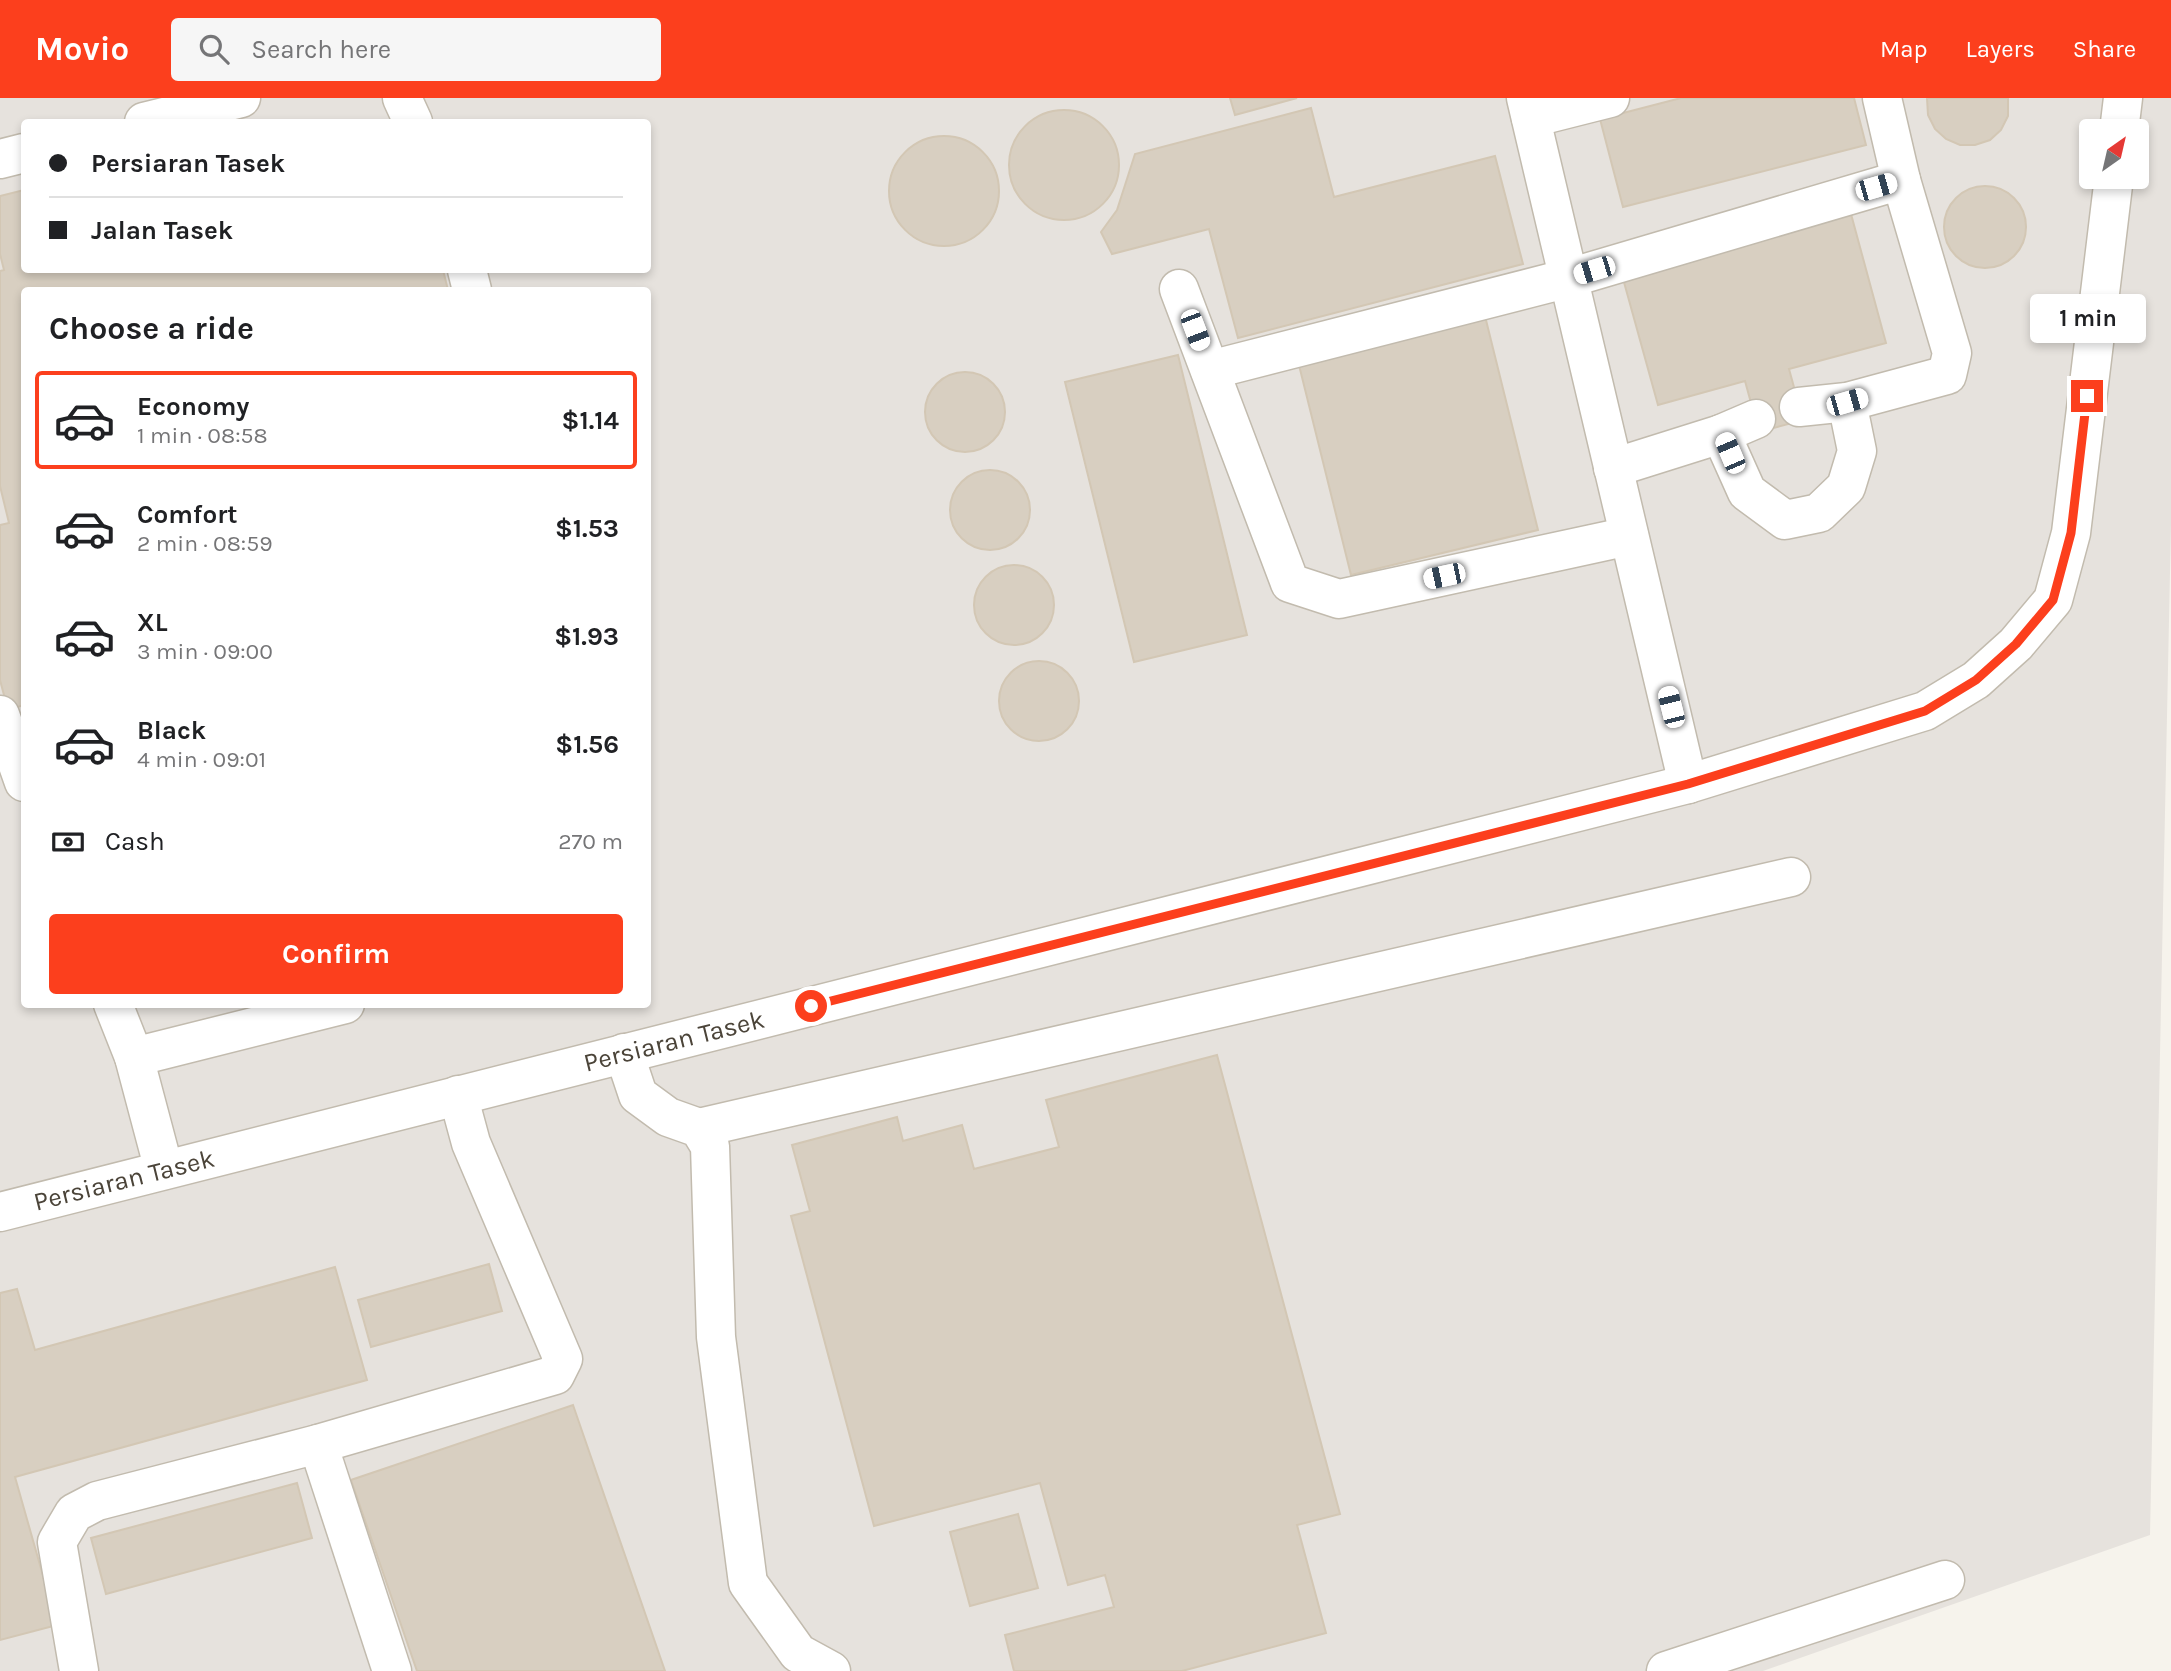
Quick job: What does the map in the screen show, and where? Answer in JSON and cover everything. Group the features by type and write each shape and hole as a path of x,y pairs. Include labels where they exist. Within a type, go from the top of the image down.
{"street":[{"path":"156,119 241,98"},
{"path":"402,98 412,119"},
{"path":"1610,98 1529,108 1688,784"},
{"path":"1799,407 1847,402 1947,375 1952,353 1901,180 1882,98"},
{"path":"2120,119 2123,98"},
{"path":"0,159 21,154"},
{"path":"1210,370 1569,278 1901,180"},
{"name":"Persiaran Tasek","path":"0,1212 1688,784 1925,711 1976,680 2016,644 2053,600 2071,533 2113,189"},
{"path":"1179,289 1290,583 1339,599 1629,536"},
{"path":"1721,434 1747,492 1785,520 1819,513 1846,486 1857,451 1847,402"},
{"path":"1613,468 1721,434 1756,419"},
{"path":"0,715 21,774"},
{"path":"624,1053 638,1095 668,1117 699,1128 1791,877"},
{"path":"115,1008 134,1057 164,1170"},
{"path":"134,1057 329,1008"},
{"path":"79,1671 57,1542 74,1513 97,1501 318,1444 555,1375 563,1359 471,1143 458,1095"},
{"path":"699,1128 710,1146 716,1337 748,1583 798,1653 831,1671"},
{"path":"318,1444 392,1671"},
{"path":"1666,1671 1945,1580"}],"shaded area":[{"path":"0,98 2171,98 2171,524 2150,1535 1763,1671 0,1671"}],"building":[{"path":"1230,98 1297,98 1235,115"},
{"path":"1681,98 1854,98 1866,145 1623,207 1600,119"},
{"path":"1927,98 2008,98 2008,116 2001,130 1990,140 1975,145 1960,145 1946,139 1935,129 1928,115"},
{"path":"1311,108 1334,197 1495,156 1523,264 1238,338 1209,229 1112,254 1101,232 1117,210 1135,154"},
{"path":"1064,110 1085,114 1103,126 1115,144 1119,165 1115,186 1103,204 1085,216 1064,220 1043,216 1025,204 1013,186 1009,165 1013,144 1025,126 1043,114"},
{"path":"944,136 965,140 983,152 995,170 999,191 995,212 983,230 965,242 944,246 923,242 905,230 893,212 889,191 893,170 905,152 923,140"},
{"path":"1985,186 2001,189 2014,198 2023,211 2026,227 2023,243 2014,256 2001,265 1985,268 1969,265 1956,256 1947,243 1944,227 1947,211 1956,198 1969,189"},
{"path":"21,191 21,273 444,273 447,287 21,287 21,706 8,710 0,680 0,525 9,523 0,486 0,271 4,270 0,254 0,196"},
{"path":"1851,214 1886,343 1789,369 1803,420 1759,432 1745,381 1658,405 1622,275"},
{"path":"1484,312 1538,530 1351,575 1297,357"},
{"path":"1178,355 1247,635 1134,662 1065,382"},
{"path":"965,372 980,375 993,384 1002,397 1005,412 1002,427 993,440 980,449 965,452 950,449 937,440 928,427 925,412 928,397 937,384 950,375"},
{"path":"990,470 1005,473 1018,482 1027,495 1030,510 1027,525 1018,538 1005,547 990,550 975,547 962,538 953,525 950,510 953,495 962,482 975,473"},
{"path":"1014,565 1029,568 1042,577 1051,590 1054,605 1051,620 1042,633 1029,642 1014,645 999,642 986,633 977,620 974,605 977,590 986,577 999,568"},
{"path":"1039,661 1054,664 1067,673 1076,686 1079,701 1076,716 1067,729 1054,738 1039,741 1024,738 1011,729 1002,716 999,701 1002,686 1011,673 1024,664"},
{"path":"1217,1055 1340,1514 1297,1525 1326,1633 1182,1671 1014,1671 1005,1635 1114,1607 1105,1575 1068,1585 1040,1483 874,1526 791,1216 810,1211 792,1145 897,1117 903,1141 962,1125 974,1169 1059,1147 1046,1100"},
{"path":"489,1264 502,1311 371,1347 358,1300"},
{"path":"335,1267 367,1380 15,1477 57,1625 0,1640 0,1293 17,1289 35,1350"},
{"path":"573,1405 665,1671 417,1671 351,1480"},
{"path":"297,1483 312,1538 106,1594 91,1538"},
{"path":"1018,1514 1038,1588 970,1606 950,1532"}],"route":[{"path":"811,1006 1688,784 1925,711 1976,680 2016,644 2053,600 2071,533 2087,396"}]}
